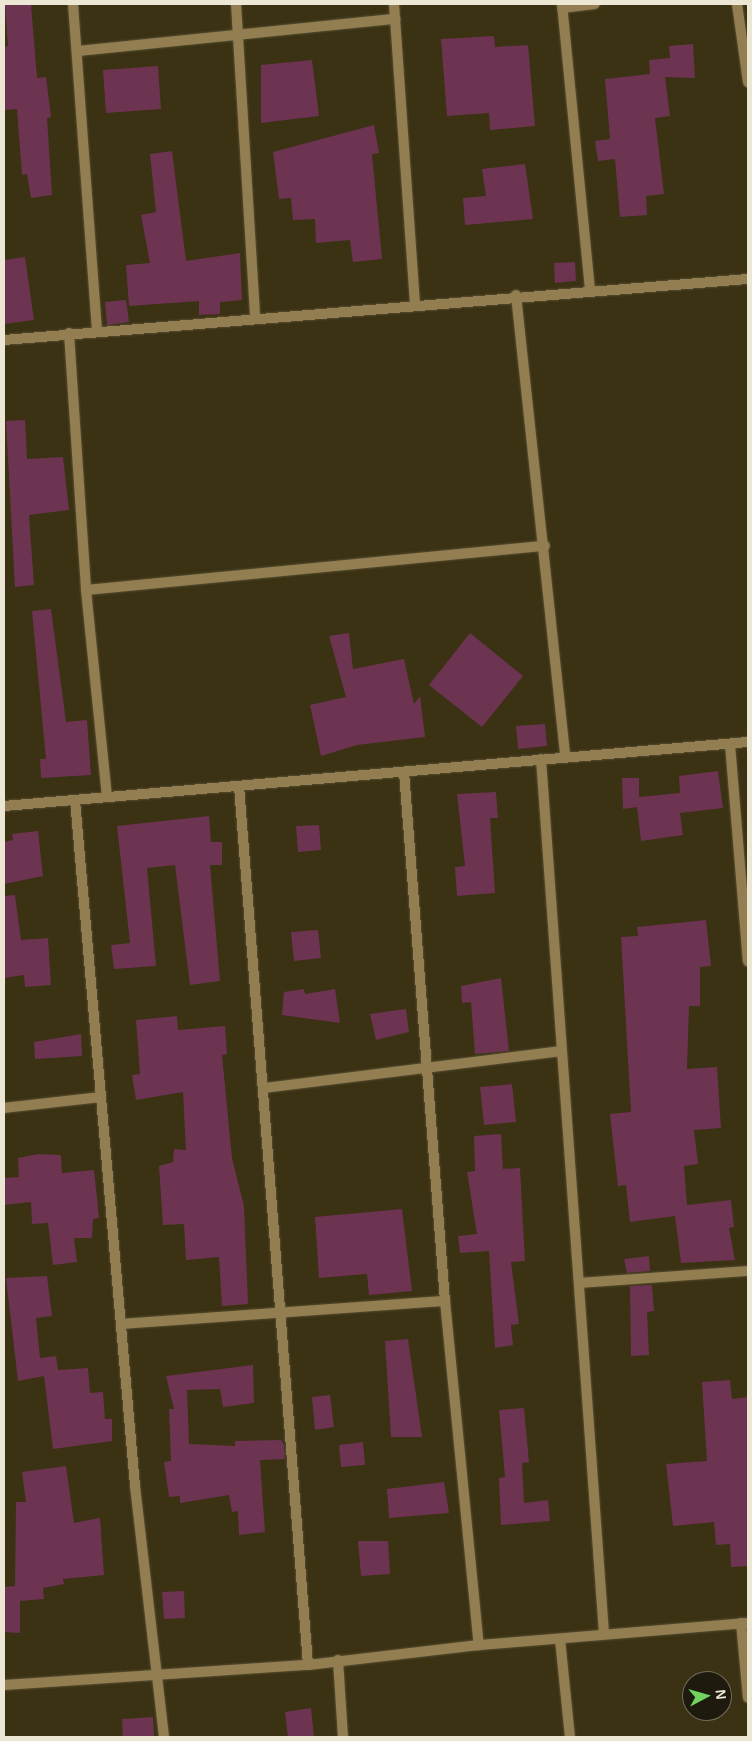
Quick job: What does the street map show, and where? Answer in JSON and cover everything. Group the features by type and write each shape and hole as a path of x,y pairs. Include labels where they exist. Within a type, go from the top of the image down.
{"street":[{"path":"73,4 78,51 97,330"},
{"path":"236,4 255,318"},
{"path":"394,4 415,305"},
{"path":"590,291 562,6 595,4"},
{"path":"738,4 748,77"},
{"path":"78,51 396,19"},
{"path":"4,340 97,330 415,305 516,295 748,279"},
{"path":"516,295 545,546 565,757"},
{"path":"68,333 86,590 107,797"},
{"path":"86,590 545,546"},
{"path":"4,806 748,742"},
{"path":"730,744 748,961"},
{"path":"541,759 604,1634"},
{"path":"404,772 425,1066 445,1301 479,1645"},
{"path":"239,786 308,1665"},
{"path":"75,800 100,1097 155,1675 164,1737"},
{"path":"264,1088 425,1066 561,1051"},
{"path":"4,1108 100,1097"},
{"path":"580,1283 748,1271"},
{"path":"122,1324 280,1310 445,1301"},
{"path":"4,1685 308,1665 479,1645 744,1623 748,1698"},
{"path":"560,1639 570,1737"},
{"path":"338,1660 343,1737"}],"building":[{"path":"5,4 31,4 37,78 46,77 51,117 47,118 52,195 31,198 27,174 22,175 17,109 4,110 4,47 8,46"},
{"path":"494,36 495,47 528,45 535,126 490,130 489,113 447,116 441,39"},
{"path":"693,44 695,78 665,77 670,116 655,118 664,194 646,196 647,215 620,217 615,159 598,161 595,141 610,139 605,79 650,74 649,60 670,58 669,46"},
{"path":"312,60 319,116 261,123 261,65"},
{"path":"158,66 161,109 106,113 103,70"},
{"path":"374,125 379,153 372,154 382,259 353,262 350,240 316,243 315,219 293,220 291,198 279,199 273,152"},
{"path":"172,151 186,261 240,253 242,300 220,302 220,314 199,315 199,301 129,306 126,265 150,263 141,215 156,212 150,154"},
{"path":"525,164 533,219 465,225 463,198 486,196 482,169"},
{"path":"25,257 34,320 4,324 4,260"},
{"path":"575,262 576,281 555,283 554,263"},
{"path":"126,300 129,322 107,325 105,302"},
{"path":"25,420 27,459 63,457 69,510 29,515 34,585 15,587 6,421"},
{"path":"51,609 66,722 87,720 91,775 41,778 40,759 46,759 32,611"},
{"path":"349,633 353,669 404,659 414,704 420,696 425,737 357,745 321,756 310,705 346,697 329,636"},
{"path":"470,633 523,676 482,727 429,685"},
{"path":"545,724 547,746 518,749 516,726"},
{"path":"718,771 723,808 680,813 683,835 641,841 637,807 623,809 622,778 639,778 639,797 680,793 679,776"},
{"path":"496,792 498,818 490,818 495,893 457,896 455,867 465,866 457,794"},
{"path":"209,816 211,842 222,842 222,865 210,865 220,981 190,985 175,865 147,868 156,966 114,969 111,945 130,943 117,826"},
{"path":"319,825 321,850 298,852 296,826"},
{"path":"38,831 43,876 4,884 4,842 13,840 12,834"},
{"path":"15,895 21,940 48,938 51,985 25,987 24,975 4,978 4,896"},
{"path":"706,920 711,966 700,967 700,1006 689,1006 687,1069 717,1067 721,1128 694,1130 698,1164 684,1166 687,1205 731,1200 734,1227 729,1228 735,1260 681,1263 675,1216 630,1222 626,1185 618,1186 610,1114 631,1112 621,937 638,936 637,927"},
{"path":"318,930 321,958 294,961 291,932"},
{"path":"501,978 509,1051 475,1054 471,1002 462,1003 461,986"},
{"path":"304,989 305,994 335,989 340,1023 282,1015 284,992"},
{"path":"406,1009 409,1032 376,1040 370,1014"},
{"path":"177,1016 178,1030 225,1026 227,1054 222,1055 232,1158 244,1206 248,1304 222,1306 219,1257 186,1260 184,1224 163,1225 159,1166 173,1162 174,1149 186,1150 183,1092 136,1100 132,1075 140,1074 136,1020"},
{"path":"81,1034 82,1056 35,1059 34,1042"},
{"path":"512,1084 516,1122 484,1125 480,1087"},
{"path":"501,1134 503,1169 520,1168 525,1261 511,1262 519,1324 511,1325 513,1345 495,1348 489,1251 460,1253 458,1236 477,1234 467,1172 475,1171 474,1136"},
{"path":"39,1154 61,1155 62,1173 94,1170 99,1218 93,1219 92,1238 74,1238 77,1262 53,1265 48,1223 32,1224 31,1202 4,1205 4,1178 19,1177 18,1158"},
{"path":"402,1209 412,1291 369,1295 367,1274 319,1278 315,1217"},
{"path":"649,1256 650,1271 627,1273 624,1259"},
{"path":"47,1276 52,1316 36,1318 40,1358 56,1356 58,1370 88,1368 90,1393 103,1392 105,1419 112,1419 112,1441 53,1449 44,1376 18,1381 6,1278"},
{"path":"652,1285 654,1311 647,1312 649,1355 631,1356 630,1286"},
{"path":"408,1339 422,1437 391,1437 385,1341"},
{"path":"253,1365 254,1403 223,1407 220,1389 187,1390 189,1444 235,1446 235,1441 281,1440 284,1445 285,1459 260,1460 265,1532 239,1535 238,1511 232,1512 229,1495 180,1503 180,1496 169,1497 164,1462 171,1461 169,1409 174,1409 166,1376"},
{"path":"730,1380 732,1399 748,1397 748,1566 731,1567 730,1544 716,1545 714,1522 673,1526 666,1464 707,1461 702,1382"},
{"path":"330,1395 334,1427 315,1430 312,1397"},
{"path":"524,1408 529,1462 522,1463 524,1503 548,1500 550,1521 501,1525 499,1478 505,1477 499,1410"},
{"path":"363,1442 365,1465 341,1467 339,1445"},
{"path":"66,1466 74,1523 100,1518 104,1575 63,1579 64,1584 43,1588 44,1599 20,1601 20,1633 4,1632 4,1587 15,1586 16,1502 26,1502 22,1472"},
{"path":"444,1482 449,1513 389,1518 387,1489"},
{"path":"358,1541 388,1541 390,1574 361,1576"},
{"path":"184,1591 185,1618 164,1619 162,1592"},
{"path":"311,1708 314,1737 288,1737 285,1712"},
{"path":"153,1717 154,1737 123,1737 122,1719"}]}
